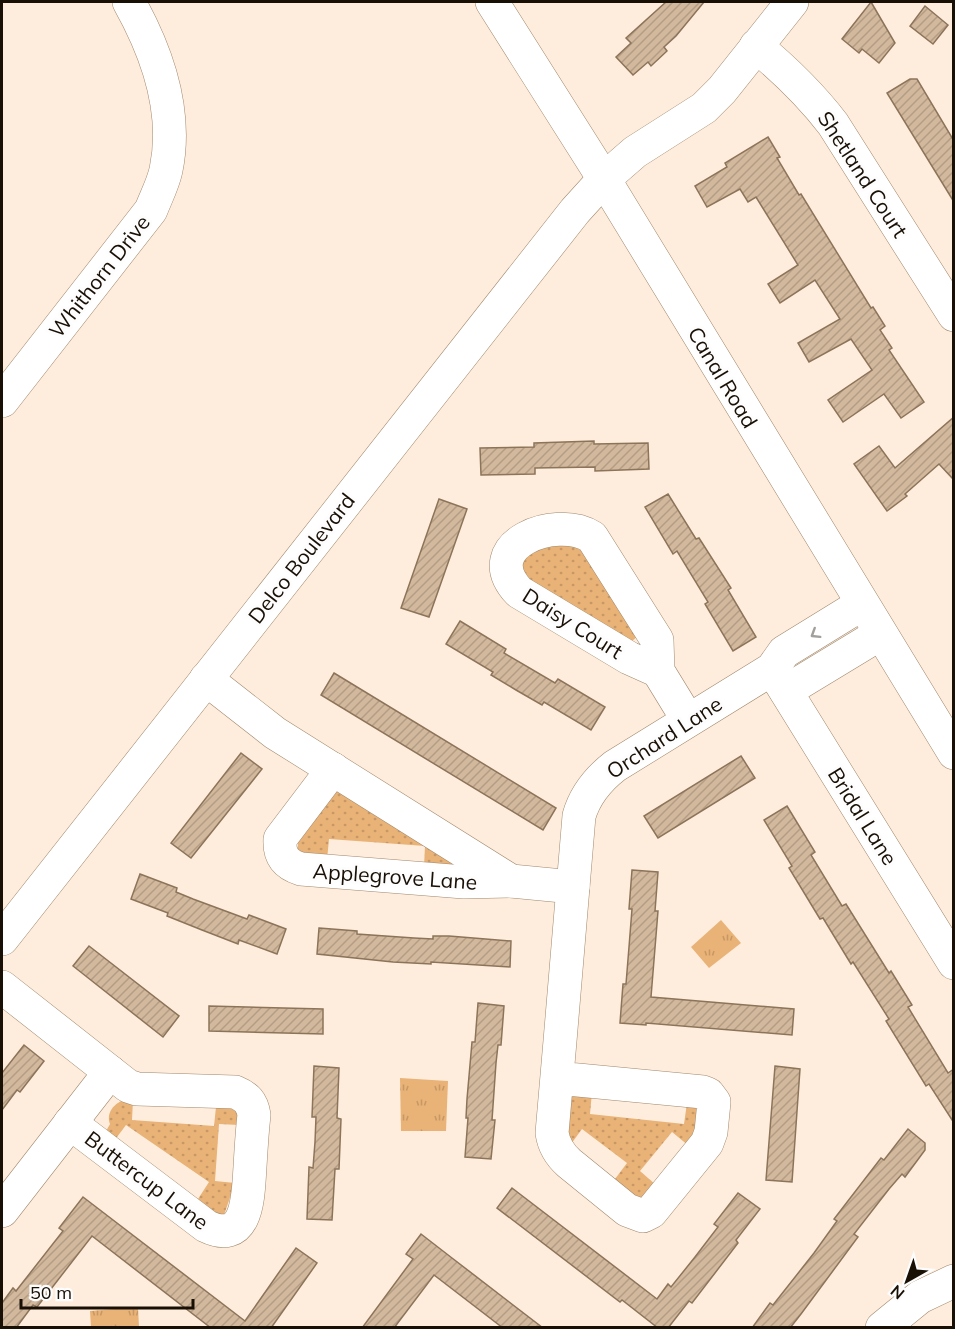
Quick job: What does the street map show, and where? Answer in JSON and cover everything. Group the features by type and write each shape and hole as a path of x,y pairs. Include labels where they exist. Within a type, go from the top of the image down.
{"street":[{"name":"Whithorn Drive","path":"2,401 151,210 165,173 170,128 164,89 146,34 129,2"},
{"name":"Canal Road","path":"492,2 604,179 954,753"},
{"name":"Delco Boulevard","path":"2,939 575,211 604,179 635,153 704,108 722,90 792,2"},
{"name":"Shetland Court","path":"756,46 791,75 816,101 833,124 954,315"},
{"name":"Daisy Court","path":"658,671 629,658 519,592 513,585 506,566 509,554 514,547 539,532 576,530 592,537 657,640 658,671 688,720"},
{"name":"Orchard Lane","path":"557,1078 703,1092 712,1098 714,1102 711,1132 707,1143 651,1212 644,1216 627,1210 561,1156 552,1134 579,816 583,802 591,789 615,766 688,720 779,680 784,652 862,604"},
{"path":"779,680 880,634"},
{"name":"Applegrove Lane","path":"206,679 275,733 511,881"},
{"name":"Bridal Lane","path":"779,680 954,963"},
{"name":"Applegrove Lane","path":"333,769 280,839 279,850 283,860 291,866 301,869 464,882 511,881 573,887"},
{"name":"Buttercup Lane","path":"2,987 128,1086 137,1089 235,1092 249,1099 254,1115 249,1183 247,1205 240,1221 236,1227 226,1232 206,1227 70,1123"},
{"name":"Buttercup Lane","path":"2,1211 110,1072"},
{"path":"882,1328 920,1297 954,1281"}],"green space":[{"path":"579,544 639,635 631,642 527,580 519,558 531,548"},
{"path":"337,790 464,864 424,867 425,846 329,839 327,860 305,858 298,851 298,839"},
{"path":"721,920 741,943 709,968 691,947"},
{"path":"400,1078 448,1081 446,1131 401,1131"},
{"path":"568,1090 592,1092 590,1114 684,1124 687,1103 703,1104 700,1131 689,1146 672,1132 640,1171 656,1185 646,1197 636,1200 619,1188 615,1179 627,1163 582,1129 571,1144 563,1139"},
{"path":"125,1099 133,1100 132,1120 214,1126 216,1107 236,1107 239,1125 219,1124 215,1181 235,1183 224,1215 216,1214 198,1199 209,1182 126,1125 114,1141 105,1133 110,1124 109,1116 112,1109"},
{"path":"138,1307 139,1327 91,1327 90,1311"}],"building":[{"path":"666,2 704,2 664,47 667,51 651,66 648,62 633,75 616,57 631,43 626,38"},
{"path":"871,2 895,43 879,63 862,49 859,53 842,39"},
{"path":"925,6 948,25 933,44 910,26"},
{"path":"910,79 917,79 954,141 954,202 887,93"},
{"path":"768,137 780,157 777,158 799,195 801,194 871,308 873,307 885,326 880,330 892,348 889,350 924,402 901,418 884,394 843,422 828,400 872,370 851,339 809,362 798,343 840,319 815,280 780,303 768,284 798,265 756,197 748,202 740,189 707,207 695,186 727,167 725,163"},
{"path":"954,417 954,480 939,464 905,494 907,496 887,511 854,464 879,446 895,468"},
{"path":"594,441 594,444 648,443 649,469 595,471 595,467 535,468 535,474 481,475 480,448 534,447 534,443"},
{"path":"668,494 731,588 728,590 756,637 733,651 705,604 708,602 677,551 673,554 645,507"},
{"path":"439,499 467,509 429,617 401,608"},
{"path":"460,621 506,649 504,653 555,683 558,679 605,707 591,730 544,702 542,705 516,690 491,675 493,672 446,644"},
{"path":"334,673 556,808 543,830 321,695"},
{"path":"241,753 262,769 191,858 171,843"},
{"path":"741,756 755,778 658,838 644,816"},
{"path":"787,806 815,852 811,855 842,906 846,904 889,973 891,971 912,1005 908,1007 948,1073 954,1069 954,1123 929,1084 926,1086 886,1021 889,1019 823,918 820,919 789,868 792,866 764,820"},
{"path":"632,870 658,872 655,911 658,911 651,997 794,1009 792,1035 646,1023 646,1025 620,1023 623,984 626,984 632,909 629,909"},
{"path":"140,874 177,888 176,892 193,899 247,919 249,915 286,929 277,954 239,940 238,944 131,899"},
{"path":"319,928 357,931 357,934 414,938 433,939 433,936 449,936 511,941 510,967 393,962 317,954"},
{"path":"89,946 179,1016 163,1037 73,966"},
{"path":"478,1003 504,1006 501,1045 498,1045 496,1063 492,1120 495,1120 491,1159 465,1157 467,1099"},
{"path":"209,1006 323,1009 323,1034 209,1031"},
{"path":"24,1045 44,1061 20,1092 17,1090 2,1110 2,1073"},
{"path":"314,1066 339,1068 337,1118 341,1119 339,1169 335,1169 332,1220 307,1219 309,1167 313,1168 315,1142 316,1117 312,1117"},
{"path":"775,1066 800,1069 792,1182 766,1180"},
{"path":"908,1129 925,1143 925,1150 905,1177 902,1174 889,1189 854,1234 858,1237 801,1314 790,1328 752,1328 770,1303 773,1305 814,1253 837,1221 834,1219 881,1158 884,1160"},
{"path":"512,1188 657,1299 668,1284 671,1287 718,1227 714,1224 738,1193 760,1209 736,1240 738,1243 692,1303 689,1301 668,1328 658,1328 622,1300 620,1302 497,1208"},
{"path":"83,1197 245,1321 296,1248 317,1263 271,1328 211,1328 92,1236 37,1307 33,1305 16,1328 2,1328 2,1303 13,1288 16,1291 63,1231 59,1228"},
{"path":"421,1234 543,1328 503,1328 434,1275 394,1328 362,1328 413,1259 406,1254"}]}
